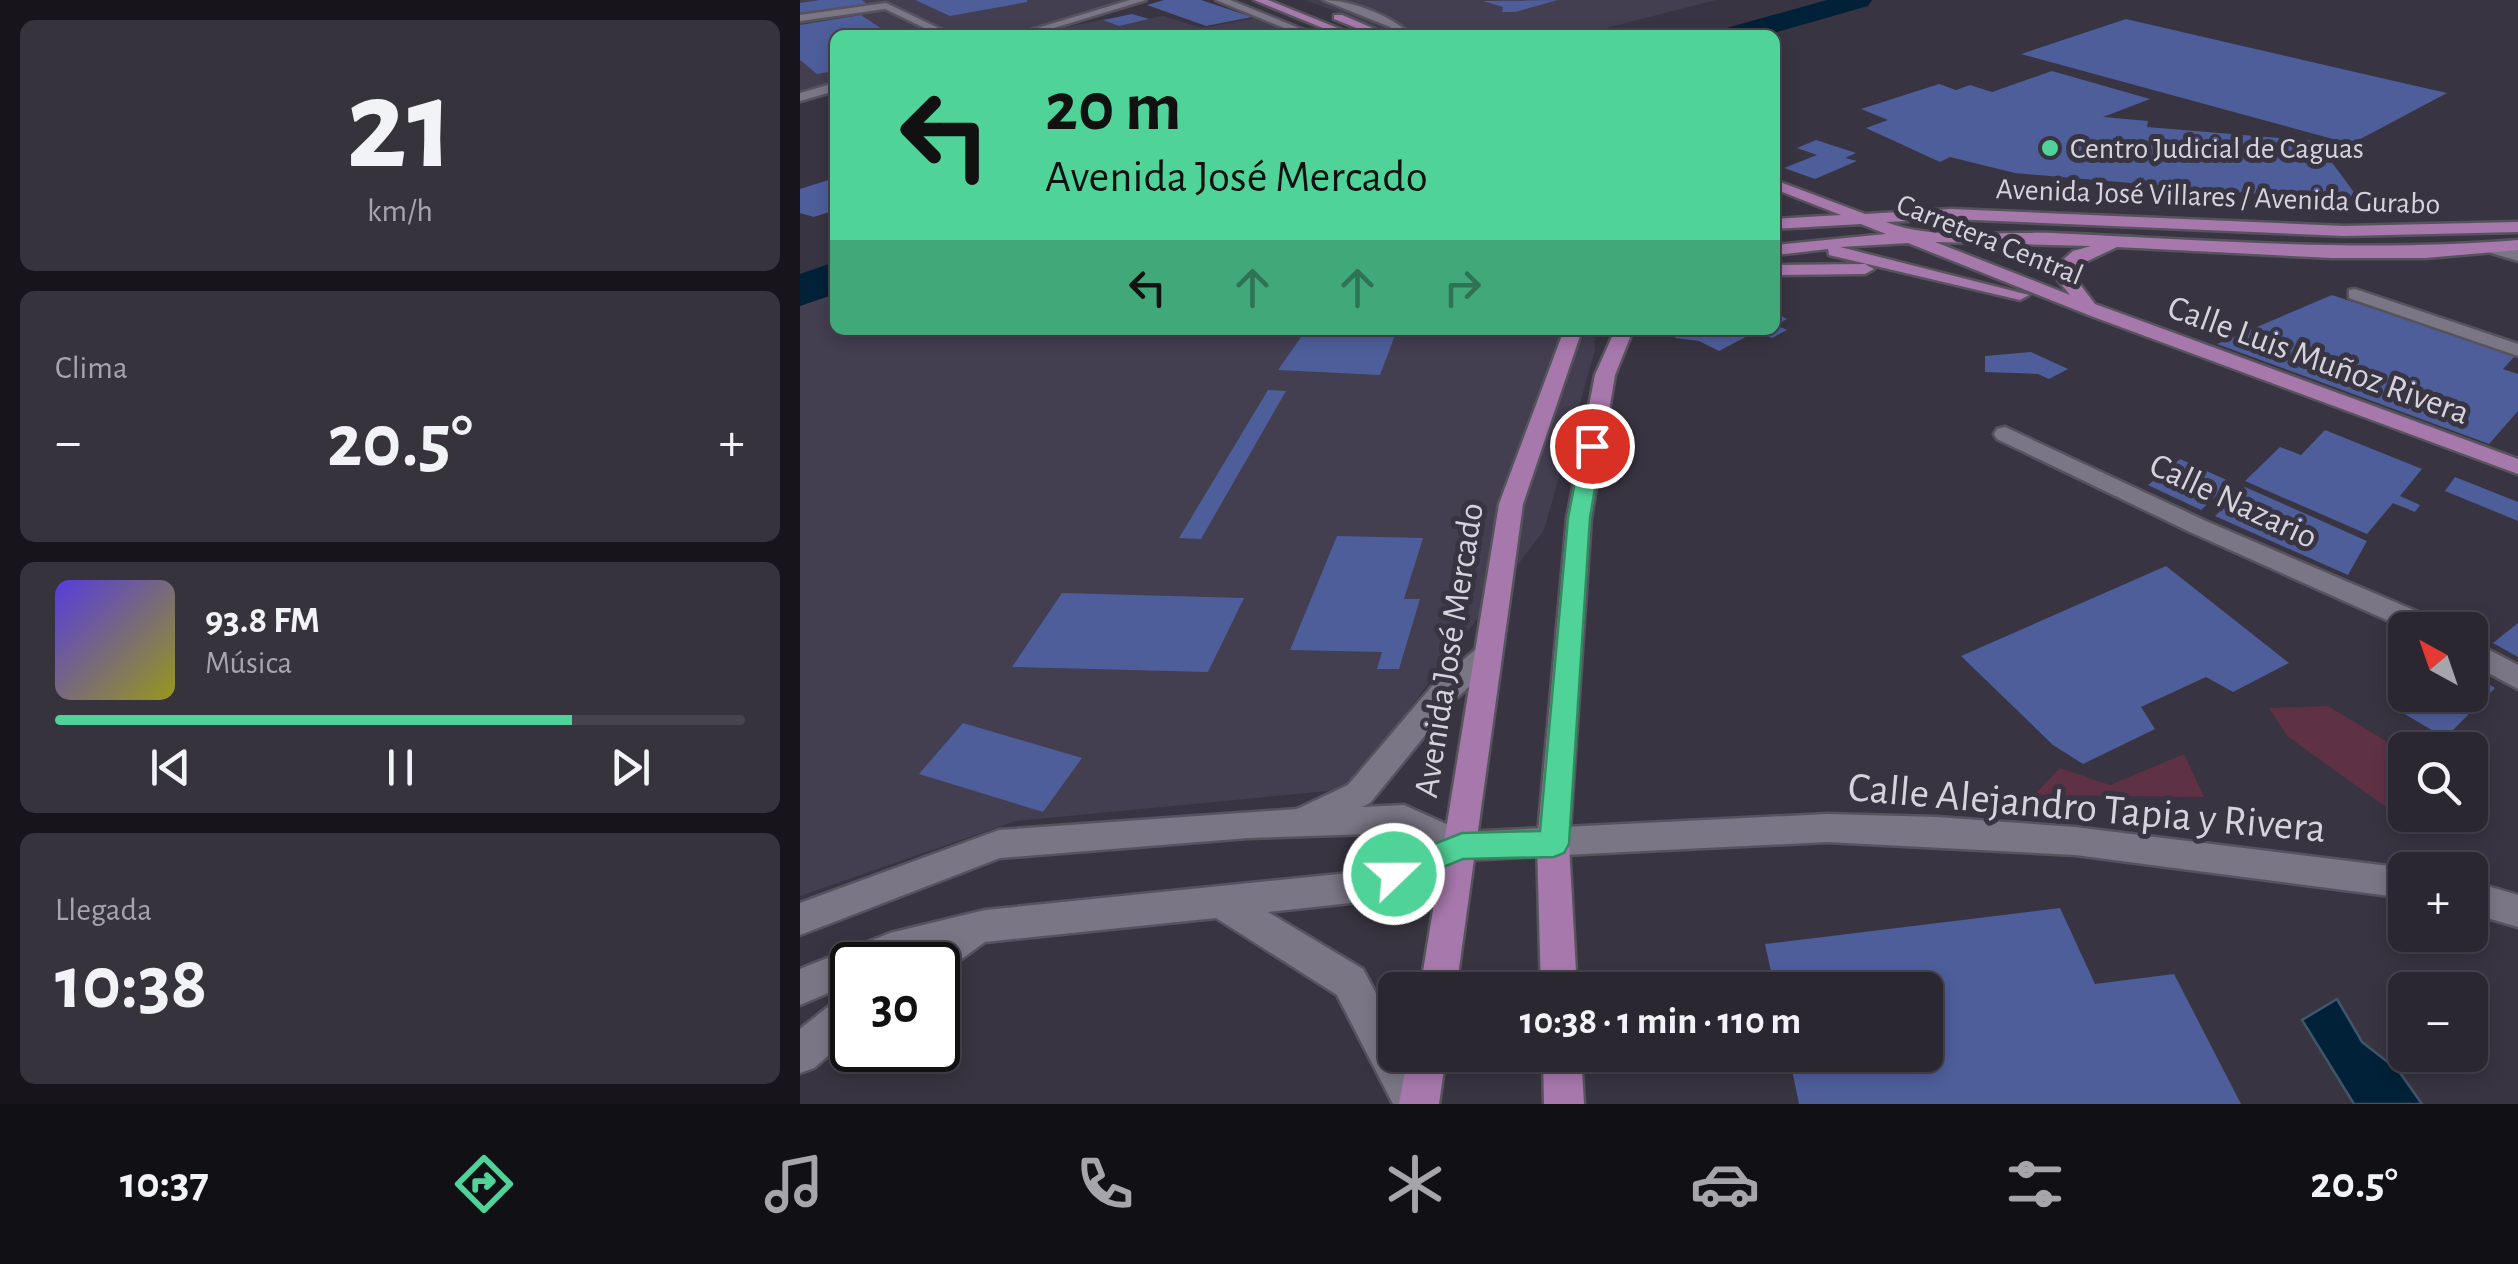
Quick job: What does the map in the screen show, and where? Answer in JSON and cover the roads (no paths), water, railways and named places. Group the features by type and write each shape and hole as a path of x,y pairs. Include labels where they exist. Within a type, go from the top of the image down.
{"main road":[{"path":"1258,0 1337,30"},
{"path":"1293,0 1371,30"},
{"path":"1310,30 1314,21"},
{"path":"1780,185 1950,214"},
{"name":"Carretera Central","path":"1780,186 2098,312"},
{"name":"Avenida José Villares / Avenida Gurabo","path":"1857,217 1950,214 2344,231 2518,227"},
{"path":"1780,224 1857,217"},
{"name":"Avenida José Villares / Avenida Gurabo","path":"1909,237 2071,236 2290,252 2494,248 2518,244"},
{"path":"1780,249 1909,237"},
{"name":"Carretera Central","path":"1780,238 2098,312"},
{"path":"2098,312 2071,288 2066,265 2092,249 2142,241"},
{"path":"1780,270 1905,267"},
{"name":"Calle Luis Muñoz Rivera","path":"2098,312 2518,467"},
{"name":"Avenida José Mercado","path":"1441,972 1510,504 1571,335"},
{"path":"1558,972 1554,844 1579,518 1605,375 1622,335"},
{"path":"1417,1104 1424,1072"},
{"path":"1563,1072 1564,1104"}],"street":[{"path":"1036,30 1141,0"},
{"path":"1222,0 1298,30"},
{"path":"1328,0 1394,24 1401,30"},
{"path":"800,18 886,6 937,30"},
{"path":"800,96 830,88"},
{"path":"2494,248 2518,256"},
{"path":"2354,294 2518,350"},
{"name":"Calle Nazario","path":"2005,434 2393,612"},
{"path":"1248,824 1324,812 1359,794 1443,693 1486,657"},
{"path":"2488,660 2518,678"},
{"name":"Calle Alejandro Tapia y Rivera","path":"800,919 998,844 1248,824 1404,820 1462,846"},
{"name":"Calle Alejandro Tapia y Rivera","path":"922,942 985,926 1360,888 1462,846 1827,828 1937,830 2075,841 2388,882"},
{"path":"1218,901 1350,982 1417,1104"},
{"path":"2488,902 2518,911"},
{"path":"960,942 985,926"},
{"name":"Calle Alejandro Tapia y Rivera","path":"800,987 830,975"},
{"path":"800,1054 830,1029"}],"water":[{"path":"2337,999 2362,1042 2388,1062 2388,1072 2399,1072 2422,1104 2354,1104 2302,1020"}],"waterway":[{"path":"1752,30 1858,0"},
{"path":"800,291 830,279"}],"place":[{"name":"Centro Judicial de Caguas","path":"2050,148"}]}
